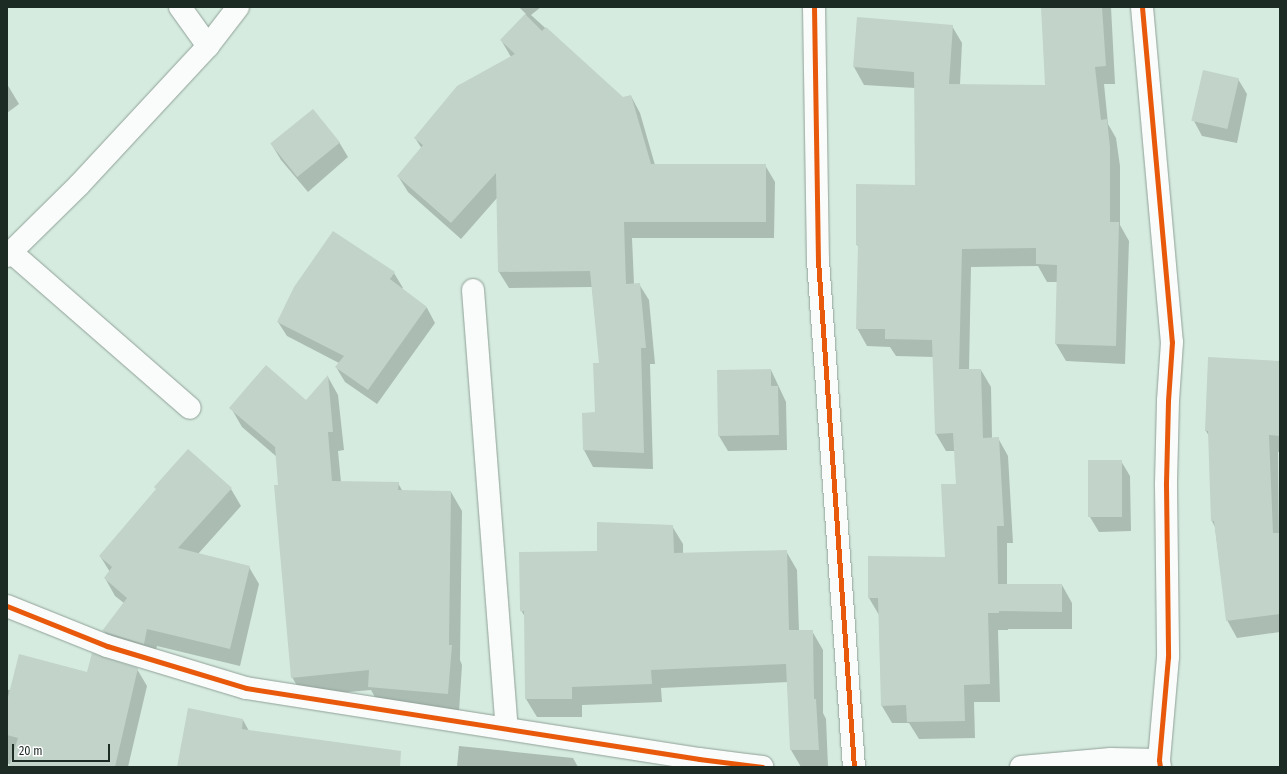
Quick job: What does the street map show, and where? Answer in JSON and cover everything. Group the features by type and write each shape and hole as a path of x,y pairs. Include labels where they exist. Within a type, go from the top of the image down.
{"street":[{"path":"180,7 208,46"},
{"path":"190,408 9,254 79,185 208,46 238,7"},
{"path":"814,7 818,260 854,767"},
{"path":"1021,767 1111,759 1160,763 1168,657 1166,484 1172,342 1142,7"},
{"path":"473,290 508,728"},
{"path":"7,606 107,646 246,688 699,759 762,767"}],"building":[{"path":"1041,7 1102,7 1106,66 1095,67 1101,120 1107,119 1110,147 1110,222 1119,222 1116,346 1055,344 1057,265 1036,264 1036,248 962,249 959,369 981,369 983,438 999,437 1004,526 997,526 998,584 1062,584 1062,612 999,611 999,613 988,613 990,684 964,685 965,721 907,722 906,705 881,706 878,598 868,598 868,556 945,557 941,484 956,484 953,433 935,434 932,340 885,339 885,329 856,329 858,245 856,245 856,184 915,185 914,72 853,67 857,17 953,25 949,84 1045,85"},
{"path":"525,14 542,31 546,27 623,97 631,95 651,164 766,164 766,222 624,222 626,284 640,283 646,348 641,348 644,453 583,450 582,413 595,412 593,363 599,363 590,271 498,272 496,173 451,223 397,176 423,145 414,138 457,86 515,54 500,40"},
{"path":"1203,70 1239,78 1227,129 1191,121"},
{"path":"313,109 340,142 297,177 270,144"},
{"path":"333,231 395,272 390,279 427,307 368,390 335,367 344,356 277,322 294,287"},
{"path":"1208,357 1280,361 1280,436 1269,435 1273,533 1280,533 1280,614 1226,621 1214,521 1211,521 1208,431 1205,431"},
{"path":"266,365 306,400 328,375 333,432 328,432 332,481 399,482 398,490 451,491 449,645 452,645 448,694 368,687 369,670 291,678 274,485 278,485 275,447 229,408"},
{"path":"771,369 771,386 778,386 779,435 718,436 717,370"},
{"path":"188,449 232,488 178,548 250,566 230,649 147,629 144,644 102,631 127,598 104,578 112,567 99,556 156,489 154,487"},
{"path":"1088,460 1122,460 1122,517 1088,517"},
{"path":"597,522 673,525 674,553 787,550 789,630 813,630 814,699 816,699 819,750 790,750 786,664 651,670 652,684 572,687 572,699 525,699 524,611 520,611 519,552 597,551"},
{"path":"92,653 138,668 115,767 9,767 18,738 7,735 7,701 19,654 87,672"},
{"path":"188,708 243,719 242,729 401,751 400,767 177,767"}],"cycle path":[{"path":"814,7 818,260 854,767"},
{"path":"1142,7 1172,342 1168,401 1166,485 1168,657 1159,760 1160,767"},
{"path":"7,606 107,646 246,688 699,759 762,767"}]}
